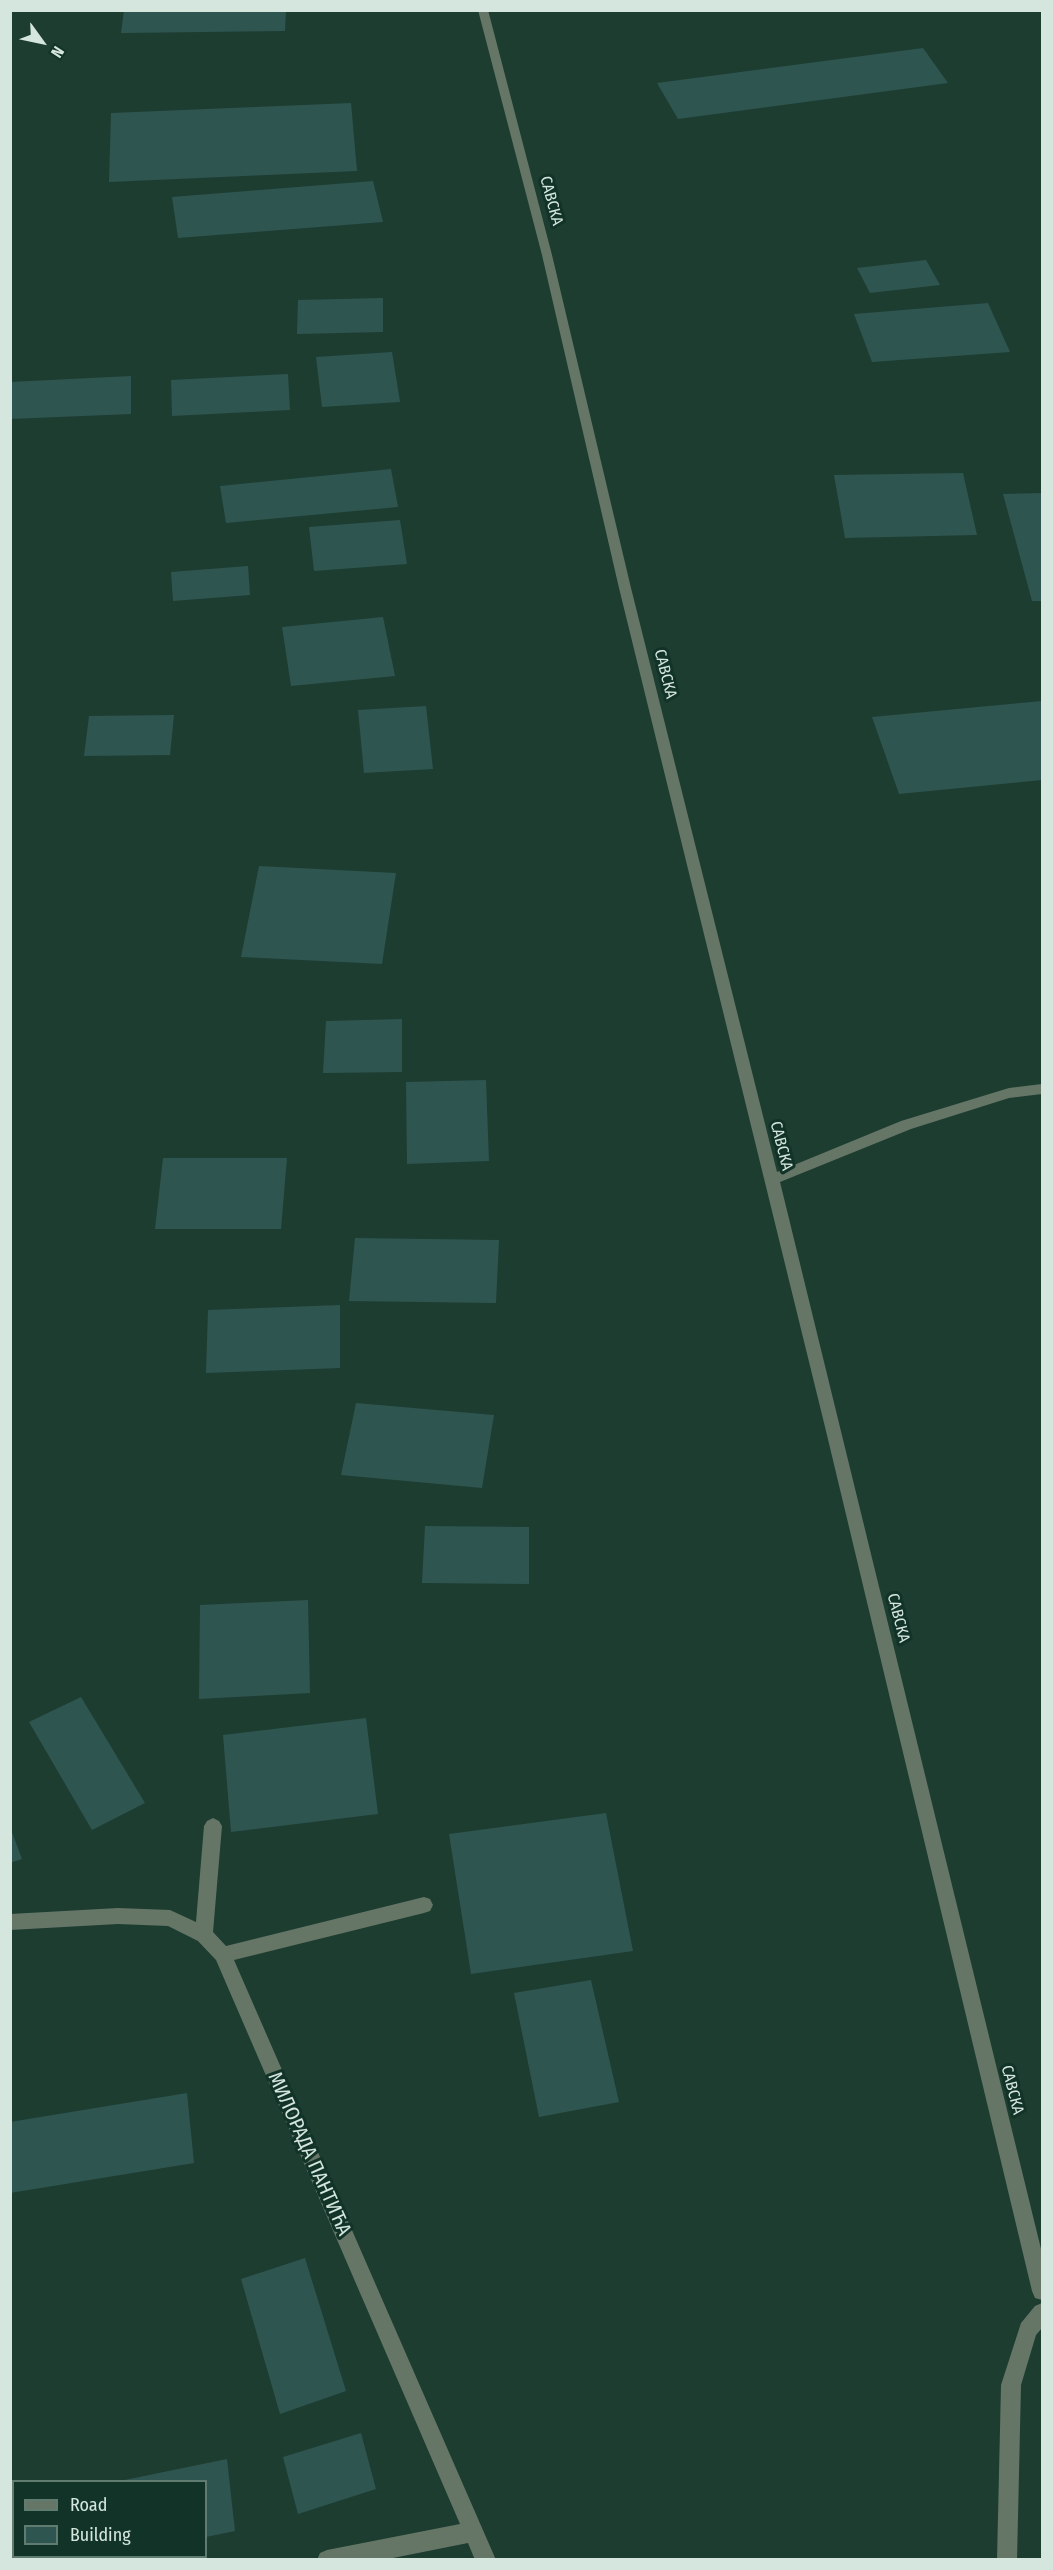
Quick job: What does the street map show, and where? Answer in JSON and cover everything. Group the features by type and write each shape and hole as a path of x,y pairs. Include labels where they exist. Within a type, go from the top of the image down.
{"street":[{"name":"САВСКА","path":"483,10 547,255 1042,2291"},
{"path":"771,1180 906,1125 1009,1093 1042,1089"},
{"path":"204,1935 213,1826"},
{"path":"223,1955 424,1905"},
{"name":"МИЛОРАДА ПАНТИЋА","path":"10,1922 118,1916 170,1918 204,1935 223,1955 486,2559"},
{"path":"1007,2559 1011,2385 1028,2330 1042,2313"},
{"path":"327,2559 474,2532"}],"building":[{"path":"124,10 286,10 285,31 121,33"},
{"path":"923,48 948,83 678,119 657,83"},
{"path":"351,103 357,171 109,182 111,113"},
{"path":"373,181 383,222 178,238 172,197"},
{"path":"926,260 940,285 870,293 857,268"},
{"path":"383,298 383,332 297,334 298,300"},
{"path":"988,303 1010,352 872,362 854,314"},
{"path":"392,352 400,402 322,407 316,357"},
{"path":"288,374 290,410 172,416 171,380"},
{"path":"131,376 131,414 10,419 10,382"},
{"path":"391,469 398,507 226,523 220,486"},
{"path":"963,473 977,535 845,538 834,475"},
{"path":"1042,493 1042,601 1032,601 1003,494"},
{"path":"400,520 407,564 314,571 309,527"},
{"path":"248,566 250,595 173,601 171,572"},
{"path":"383,617 395,676 291,686 282,627"},
{"path":"1042,701 1042,780 899,794 872,717"},
{"path":"426,706 433,769 364,773 358,710"},
{"path":"174,715 170,755 84,756 89,716"},
{"path":"259,866 396,873 382,964 241,957"},
{"path":"402,1019 402,1072 323,1073 326,1021"},
{"path":"486,1080 489,1161 407,1164 406,1082"},
{"path":"163,1158 287,1158 281,1229 155,1229"},
{"path":"355,1238 499,1240 496,1303 349,1301"},
{"path":"340,1305 340,1368 206,1373 208,1310"},
{"path":"356,1403 494,1415 482,1488 341,1475"},
{"path":"425,1526 529,1527 529,1584 422,1583"},
{"path":"308,1600 310,1693 199,1699 200,1605"},
{"path":"81,1697 145,1803 92,1830 29,1722"},
{"path":"366,1718 378,1814 231,1832 223,1735"},
{"path":"606,1813 633,1951 471,1974 449,1834"},
{"path":"10,1827 22,1859 10,1863"},
{"path":"591,1980 619,2102 539,2117 514,1993"},
{"path":"187,2093 194,2163 10,2193 10,2122"},
{"path":"305,2258 346,2391 280,2414 241,2279"},
{"path":"361,2433 376,2489 298,2514 283,2457"},
{"path":"227,2459 235,2531 207,2537 207,2480 125,2480"},
{"path":"10,2500 12,2500 12,2558 99,2558 10,2560"}]}
